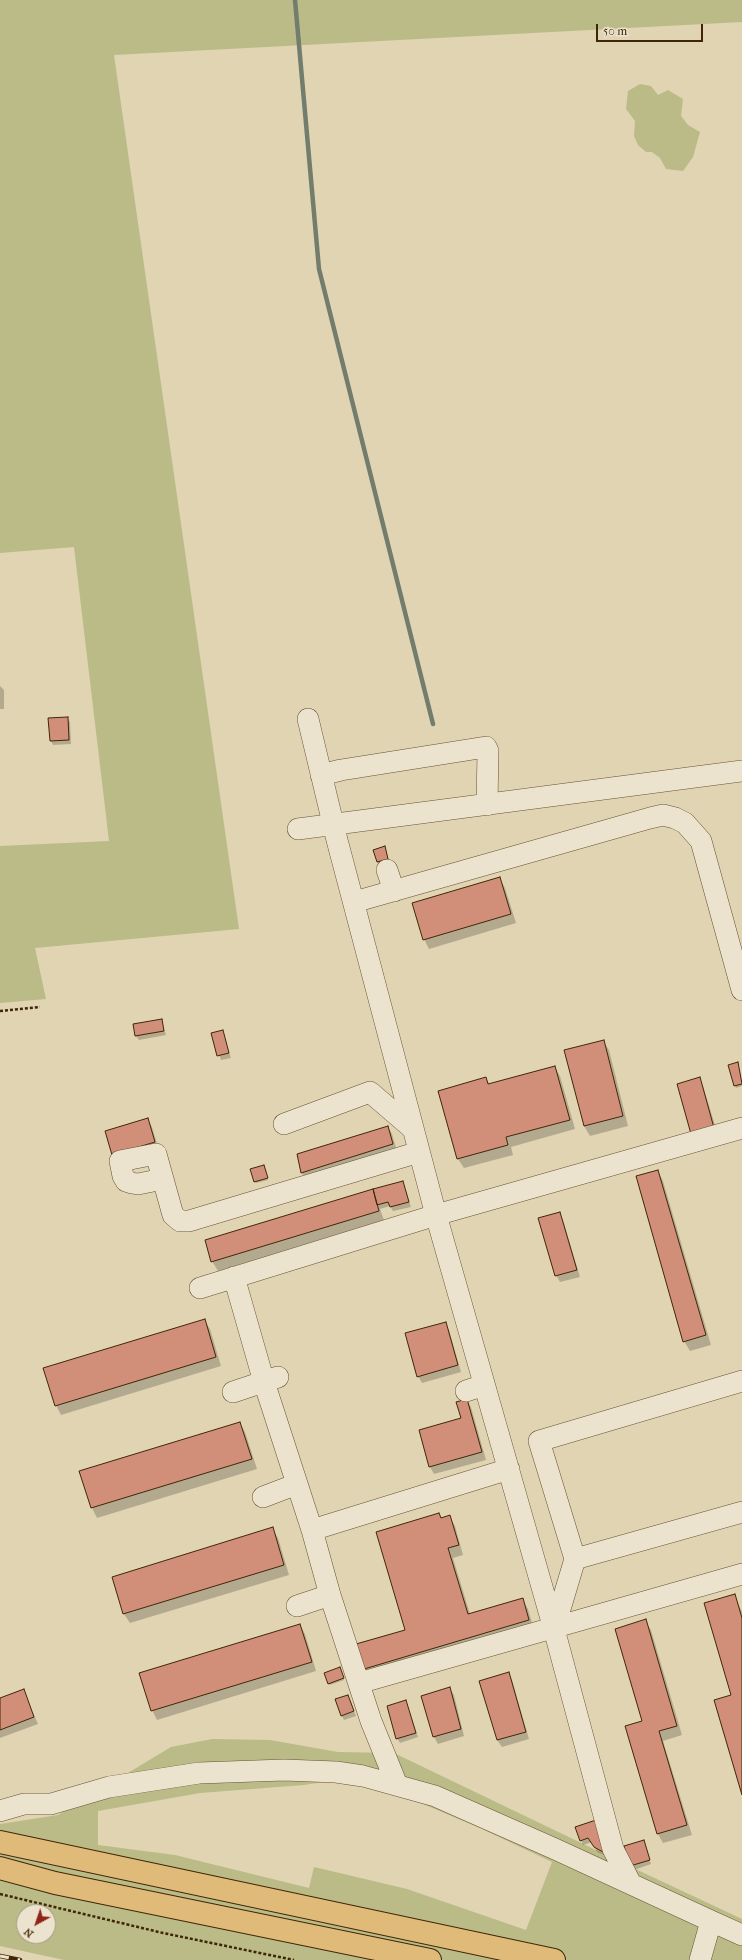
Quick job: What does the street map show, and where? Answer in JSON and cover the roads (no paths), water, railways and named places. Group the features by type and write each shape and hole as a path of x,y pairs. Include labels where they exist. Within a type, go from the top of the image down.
{"main road":[{"path":"0,1842 554,1960"},
{"path":"0,1868 55,1883 430,1960"}],"lane":[{"path":"308,719 334,824 350,906 436,1214 475,1388 509,1470 554,1629 613,1849 631,1884"},
{"path":"322,775 348,768 486,747 488,751 487,805"},
{"path":"298,829 742,771"},
{"path":"350,906 394,891 650,818 663,816 675,818 685,823 694,831 701,841 742,990"},
{"path":"387,870 394,891"},
{"path":"284,1124 370,1092 413,1129"},
{"path":"200,1288 234,1277 390,1237 436,1214 742,1128"},
{"path":"163,1179 173,1215 180,1221 189,1222 419,1152"},
{"path":"234,1277 271,1380 297,1484 312,1530 330,1595 371,1721 397,1785"},
{"path":"233,1392 271,1380"},
{"path":"554,1629 575,1559 539,1441 742,1381"},
{"path":"312,1530 509,1470"},
{"path":"263,1497 297,1484"},
{"path":"575,1559 742,1512"},
{"path":"359,1683 554,1629 742,1574"},
{"path":"297,1606 330,1595"},
{"path":"0,1811 24,1804 51,1804 109,1787 199,1773 234,1771 336,1772 363,1776 435,1796 742,1935"},
{"path":"28,1790 33,1797 51,1804"},
{"path":"700,1960 711,1921"}],"waterway":[{"path":"295,0 319,269 433,724"}],"railway":[{"path":"0,1956 20,1960"}]}
